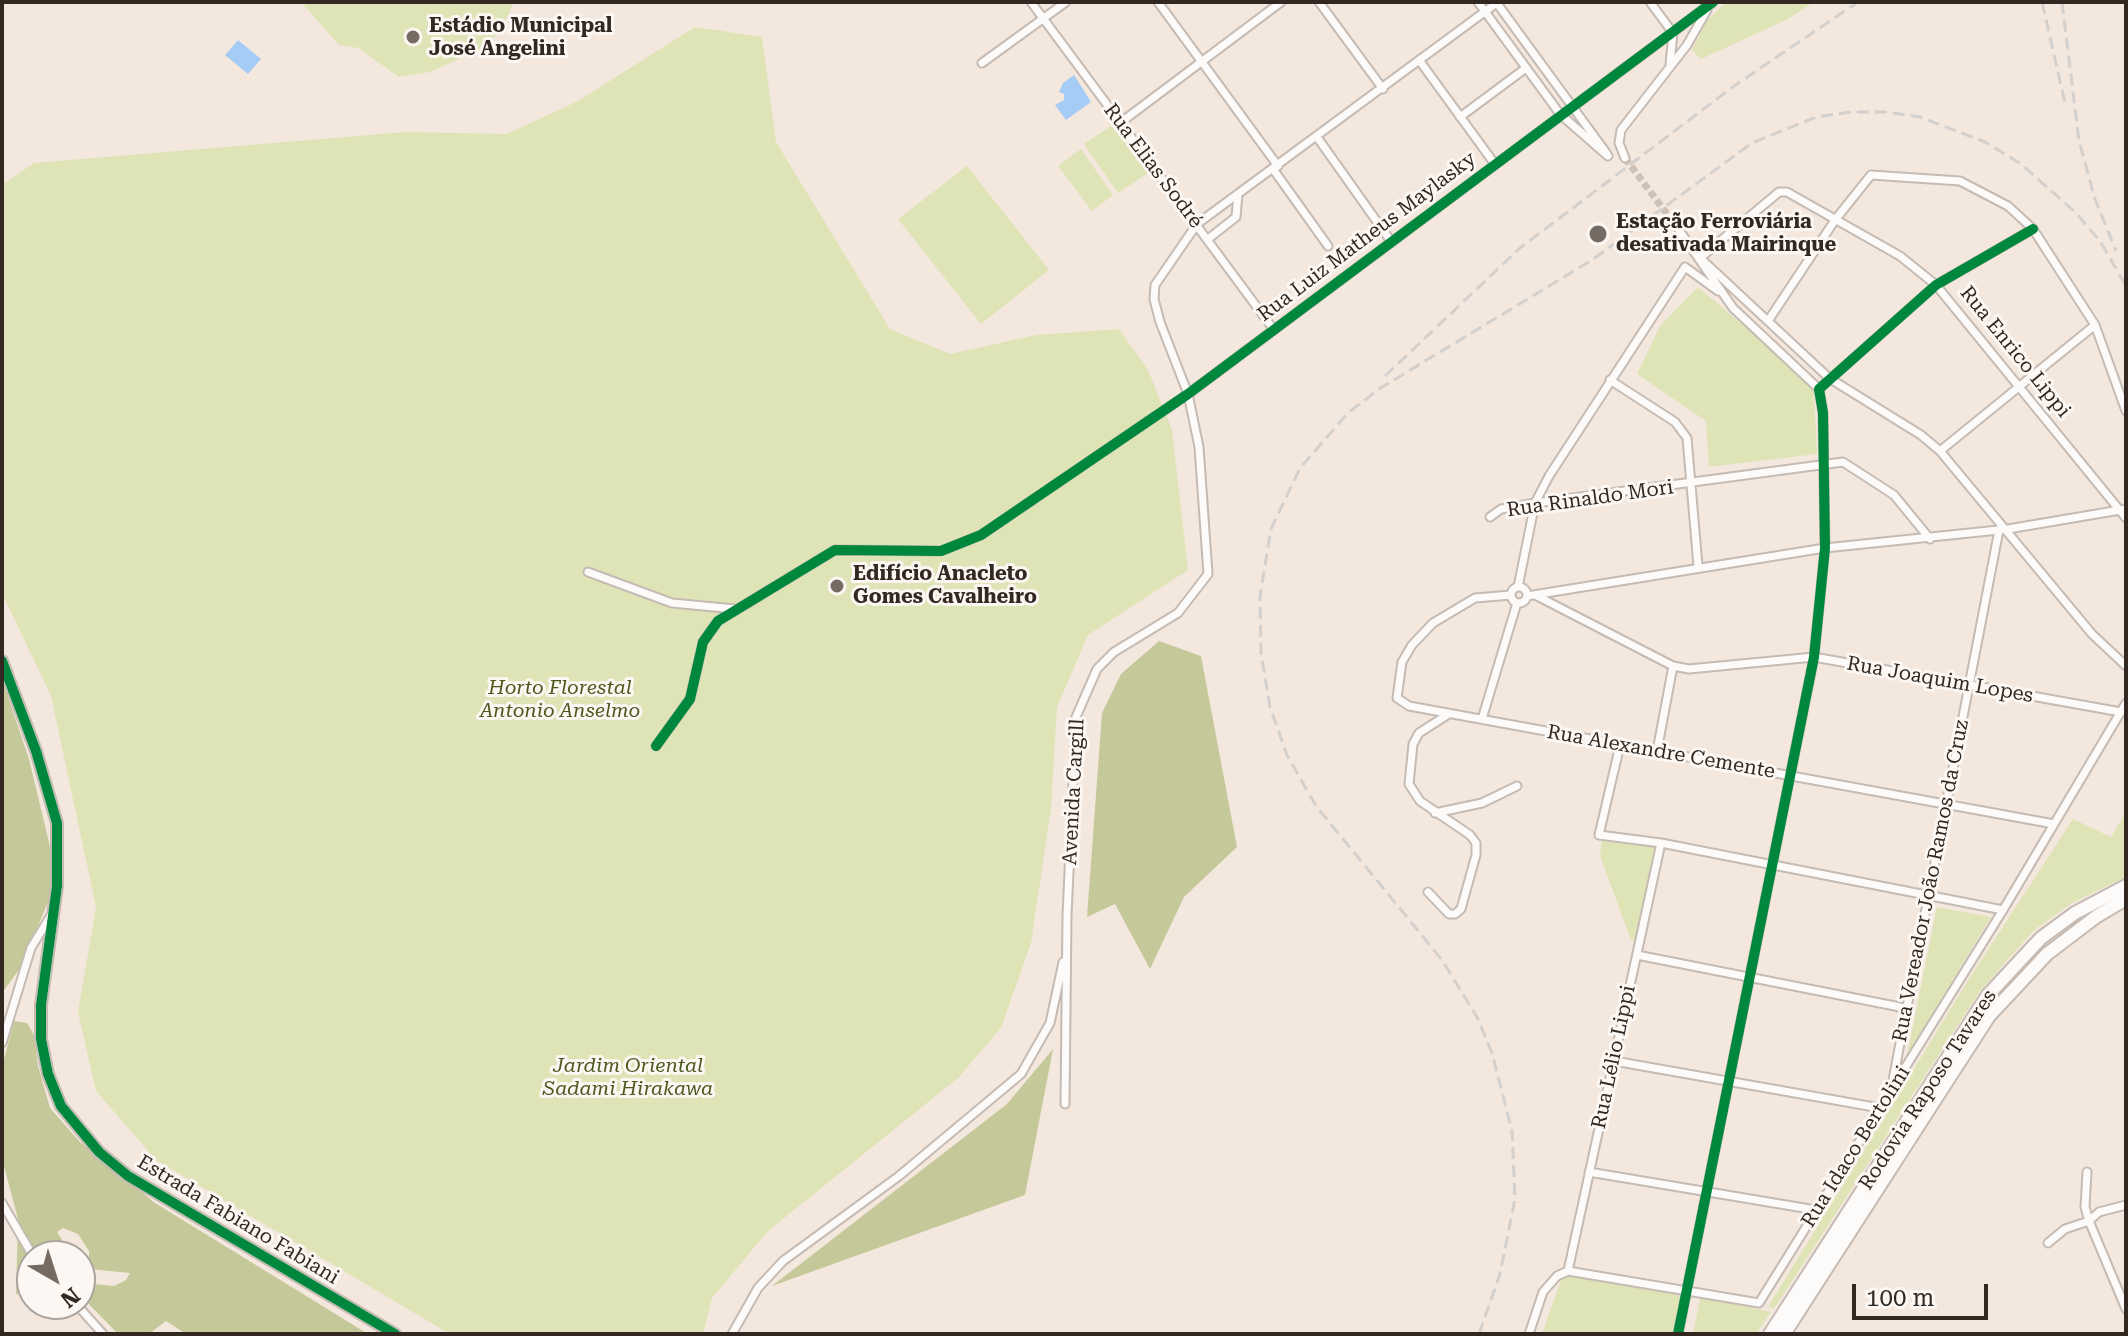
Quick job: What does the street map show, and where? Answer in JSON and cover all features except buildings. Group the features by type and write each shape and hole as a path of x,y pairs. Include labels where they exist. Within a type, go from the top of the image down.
{"highway":[{"name":"Rodovia Raposo Tavares","path":"1768,1334 1988,995 2041,938 2075,913 2126,886"},
{"name":"Rodovia Raposo Tavares","path":"1784,1334 1989,1016 2047,954 2097,916 2126,899"}],"street":[{"name":"Rua Elias Sodré","path":"1031,2 1274,330"},
{"path":"982,63 1066,2"},
{"path":"1158,2 1328,246"},
{"path":"1120,123 1281,2"},
{"path":"1319,2 1383,89"},
{"path":"1478,2 1560,114 1608,156 1497,2"},
{"name":"Avenida Cargill","path":"1065,1104 1067,916 1074,739 1082,698 1105,660 1178,613 1208,574 1199,447 1188,394 1154,299 1160,273 1197,224 1497,2"},
{"path":"1650,2 1673,33 1670,64"},
{"path":"1625,158 1619,143 1621,130 1695,33 1712,4"},
{"name":"Rua Luiz Matheus Maylasky","path":"656,746 690,699 703,642 709,630 738,609 835,550 941,551 981,535 1188,394 1571,105 1712,4"},
{"path":"1419,60 1494,163"},
{"path":"1460,117 1526,68"},
{"path":"1317,137 1390,240"},
{"path":"1768,321 1835,220 1871,175 1880,172 1960,181 2008,206 2033,229 2095,325 2126,411"},
{"name":"Rua Enrico Lippi","path":"1699,257 1779,192 1787,192 1900,256 1936,285 2124,512"},
{"path":"1208,239 1236,217 1238,194"},
{"path":"1819,389 1936,285 2033,229"},
{"path":"1679,230 1718,291"},
{"path":"1699,257 1829,378 1921,435 1940,451 2092,634 2126,666"},
{"path":"1517,603 1511,595 1518,587 1535,503 1610,380 1685,267 1718,291 1819,389 1825,548 1814,657 1793,776 1678,1334"},
{"path":"1940,451 2095,325"},
{"path":"1610,380 1682,428 1687,438 1698,566"},
{"path":"1824,463 1843,462 1894,495 1930,539"},
{"name":"Rua Rinaldo Mori","path":"1490,517 1501,509 1535,503 1692,485 1824,463"},
{"path":"1482,719 1517,603 1532,596 1698,566 1825,548 2004,530 2124,512"},
{"name":"Rua Vereador João Ramos da Cruz","path":"1891,1091 1905,1008 1949,805 1969,686 2004,530"},
{"path":"588,572 672,603 738,609"},
{"name":"Rua Joaquim Lopes","path":"1518,587 1673,666 1689,669 1814,657 2121,712"},
{"name":"Rua Alexandre Cemente","path":"1511,595 1475,598 1433,623 1412,645 1402,662 1395,693 1409,706 2054,824"},
{"name":"Estrada Fabiano Fabiani","path":"2,661 36,751 57,823 59,855 41,1005 41,1039 57,1095 77,1128 128,1176 395,1334"},
{"path":"1657,751 1673,666"},
{"name":"Rua Idaco Bertolini","path":"1689,1290 1759,1303 2003,910 2126,703"},
{"path":"1428,892 1449,914 1455,914 1461,909 1476,855 1476,843 1470,835 1420,801 1409,784 1413,744 1429,723 1453,714"},
{"path":"1620,745 1599,835 1661,843 2003,910"},
{"path":"1435,813 1482,803 1517,786"},
{"name":"Rua Lélio Lippi","path":"1568,1271 1661,843"},
{"path":"2,1043 31,948 54,910"},
{"path":"732,1334 758,1288 783,1261 899,1176 1021,1074 1037,1051 1053,1012 1064,962 1067,916"},
{"path":"1637,955 1905,1008"},
{"path":"1614,1061 1880,1108"},
{"path":"1589,1172 1816,1210"},
{"path":"2087,1172 2085,1207 2126,1309"},
{"path":"2,1203 24,1240"},
{"path":"2048,1243 2065,1229 2089,1221 2099,1212 2126,1205"},
{"path":"1529,1334 1543,1292 1557,1276 1568,1271 1689,1290"}],"green space":[{"name":"Estádio Municipal José Angelini","path":"301,2 514,2 501,30 484,48 430,72 399,77 358,48 339,45"},
{"path":"1726,2 1814,2 1786,20 1701,59 1692,50 1707,21"},
{"name":"Horto Florestal Antonio Anselmo","path":"695,27 762,37 776,142 890,329 950,354 1036,335 1119,329 1148,370 1172,430 1188,570 1088,635 1057,707 1051,809 1031,943 1001,1028 959,1077 767,1232 712,1298 703,1334 450,1334 156,1160 96,1091 78,1012 96,907 51,696 2,593 2,185 34,163 405,132 507,134 578,101"},
{"path":"1115,123 1148,173 1118,193 1084,144"},
{"path":"1081,149 1113,195 1092,211 1058,166"},
{"path":"967,166 1049,270 981,324 898,219"},
{"path":"1698,287 1792,367 1814,392 1817,454 1709,467 1706,421 1637,374 1660,326"},
{"path":"1159,641 1201,656 1237,847 1184,897 1150,969 1115,904 1087,917 1102,713 1121,674"},
{"path":"2,679 29,759 53,859 53,890 21,967 2,993"},
{"path":"2126,812 2126,877 2072,903 2034,930 1980,991 1774,1309 1768,1307 1969,979 2073,819 2111,837"},
{"path":"1602,839 1659,847 1635,941 1631,940 1600,856"},
{"path":"1937,907 1991,917 1907,1055"},
{"path":"14,1021 27,1023 34,1035 38,1066 50,1108 80,1142 155,1203 368,1334 186,1334 166,1321 149,1334 118,1334 96,1311 96,1284 114,1286 126,1280 130,1273 96,1270 96,1240 82,1240 78,1234 63,1228 57,1232 62,1240 17,1240 18,1219 2,1159 2,1067"},
{"path":"1053,1049 1025,1195 772,1286 1007,1104"},
{"path":"1569,1275 1678,1295 1681,1298 1674,1334 1542,1334 1561,1280"},
{"path":"1704,1297 1771,1312 1756,1334 1693,1334 1700,1299"}],"water":[{"path":"238,40 261,59 248,74 225,55"},
{"path":"1074,75 1091,102 1066,120 1055,105 1064,100 1064,94 1059,92 1063,83"}],"tunnel":[{"path":"1625,158 1679,230"}],"railway":[{"path":"1385,376 1520,248 1734,86 1858,2"},
{"path":"2042,2 2065,103"},
{"path":"2062,2 2079,141 2095,199 2116,251"},
{"path":"1479,1334 1500,1274 1515,1199 1512,1131 1492,1053 1477,1017 1442,960 1316,806 1287,755 1270,707 1261,653 1260,596 1271,529 1300,468 1348,413 1379,389 1592,260 1752,143 1816,117 1851,112 1887,112 1920,117 1985,142 2021,164 2075,212 2100,241 2126,286"}],"cycle path":[{"path":"656,746 690,699 703,642 718,621 835,550 941,551 981,535 1188,394 1713,2"},
{"path":"1678,1334 1814,657 1825,548 1823,413 1819,389 1936,285 2033,229"},
{"path":"2,661 36,751 57,823 57,886 41,1005 41,1039 48,1074 61,1106 99,1152 128,1176 395,1334"}],"place":[{"name":"Estádio Municipal José Angelini","path":"413,37"},
{"name":"Estação Ferroviária desativada Mairinque","path":"1598,234"},
{"name":"Edifício Anacleto Gomes Cavalheiro","path":"837,586"}],"park label":[{"name":"Jardim Oriental Sadami Hirakawa","path":"628,1078"}]}
